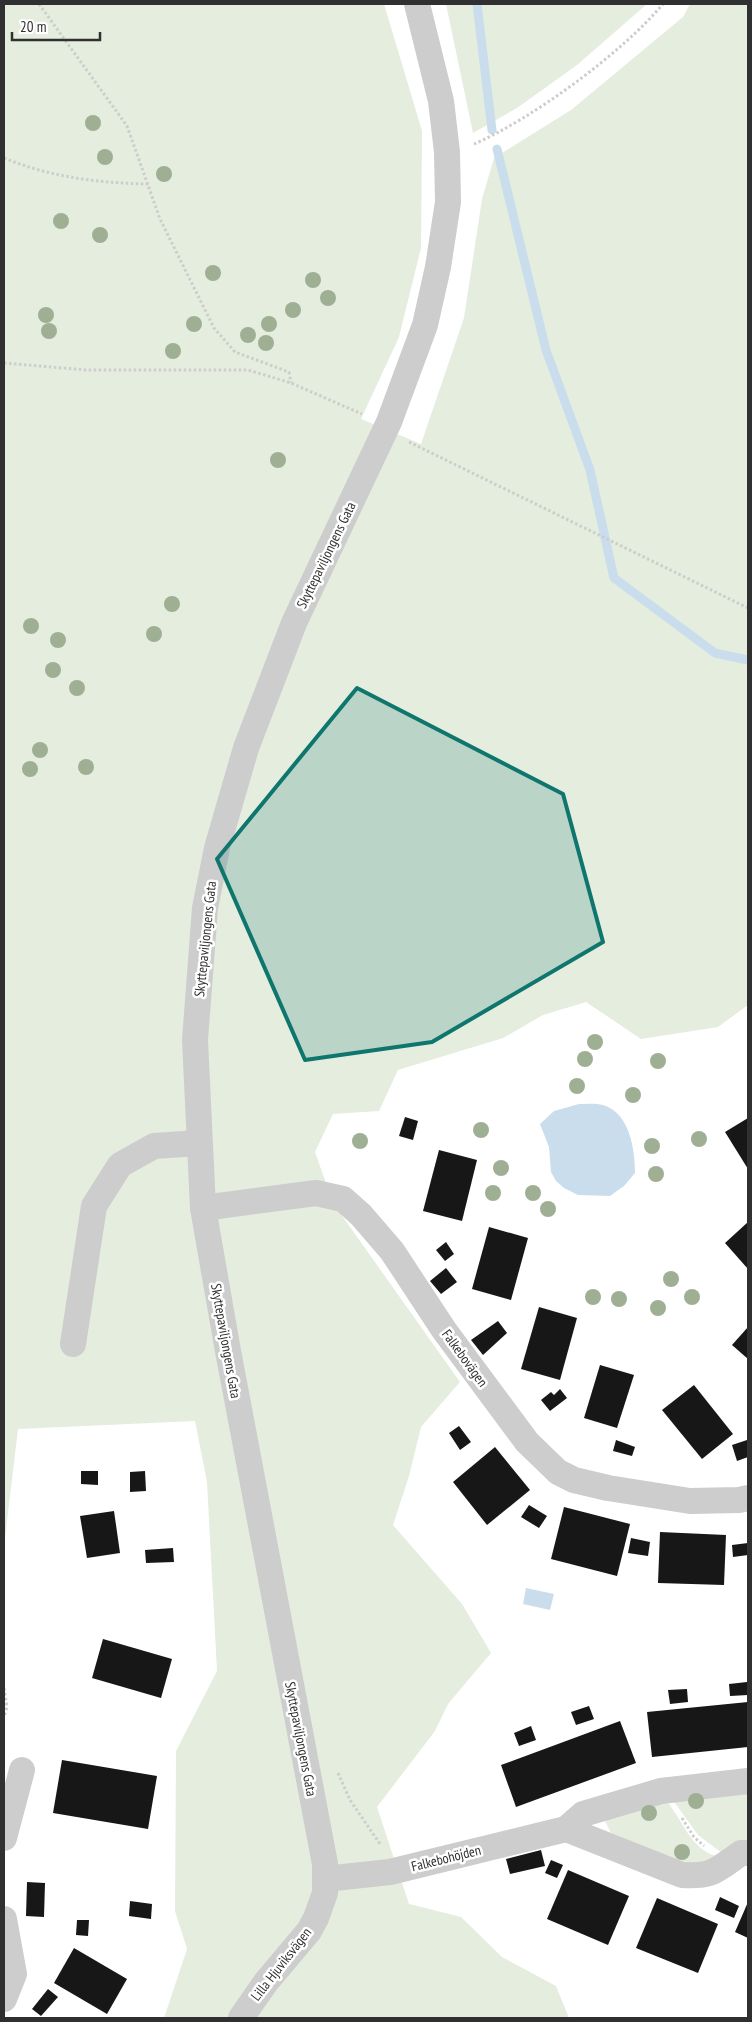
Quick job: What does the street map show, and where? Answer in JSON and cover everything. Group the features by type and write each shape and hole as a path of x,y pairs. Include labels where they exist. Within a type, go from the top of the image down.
{"street":[{"name":"Skyttepaviljongens Gata","path":"325,1879 325,1864 203,1208 195,1040 205,908 217,848 246,748 294,623 390,422 425,325 438,267 448,202 447,152 441,101 417,4"},
{"path":"73,1344 94,1206 120,1165 154,1146 199,1143"},
{"name":"Falkebovägen","path":"203,1208 316,1193 343,1200 361,1215 392,1251 444,1330 527,1442 558,1472 574,1480 608,1488 690,1501 739,1500 748,1498"},
{"path":"4,1838 22,1770"},
{"name":"Falkebohöjden","path":"325,1879 390,1872 566,1829 583,1814 662,1792 748,1781"},
{"path":"566,1829 682,1875 695,1876 715,1873 739,1857"},
{"name":"Lilla Hjuviksvägen","path":"240,2018 266,1982 309,1931 321,1907 325,1879"},
{"path":"4,1919 14,1974 4,1999"}],"path":[{"path":"39,4 127,126 160,219 214,328 235,352 289,372 291,383"},
{"path":"466,147 508,126 561,92 631,36 663,4"},
{"path":"4,158 32,170 99,183 148,184"},
{"path":"4,363 86,370 248,370 291,383 352,412 408,426 401,439 748,608"},
{"path":"4,1688 7,1707 4,1717"},
{"path":"337,1769 350,1800 383,1849 390,1872"},
{"path":"662,1792 700,1843 739,1857"},
{"path":"315,1810 350,1800"}],"highlighted area":[{"path":"357,688 563,794 603,942 432,1042 305,1060 217,859"}],"green space":[{"path":"4,4 384,4 422,131 421,248 399,337 361,419 421,444 464,318 482,199 494,158 571,110 683,17 690,4 748,4 748,1005 718,1027 641,1039 586,1002 543,1015 503,1038 398,1070 379,1111 333,1114 315,1152 333,1203 460,1382 421,1427 409,1476 393,1525 462,1604 491,1653 448,1704 435,1731 377,1807 409,1904 461,1917 502,1957 556,1986 569,2018 164,2018 187,1949 175,1911 176,1751 217,1671 207,1482 195,1421 18,1429 4,1546"},
{"path":"446,4 647,4 577,65 517,108 473,133"},
{"path":"748,1786 748,1840 722,1853 698,1835 670,1796"},
{"path":"668,1803 694,1841 707,1852 716,1856 704,1863 684,1864 611,1833 603,1817 616,1812"}],"water":[{"path":"579,1104 600,1104 612,1109 625,1124 629,1133 634,1154 635,1173 624,1186 610,1196 578,1195 564,1188 556,1181 551,1172 549,1147 540,1124 554,1111"},
{"path":"526,1588 554,1594 550,1610 523,1604"}],"building":[{"path":"405,1117 418,1121 413,1140 399,1136"},
{"path":"748,1118 748,1169 725,1132"},
{"path":"439,1150 477,1160 462,1221 423,1211"},
{"path":"748,1222 748,1269 725,1243"},
{"path":"489,1227 528,1238 511,1300 472,1289"},
{"path":"446,1242 454,1254 445,1261 436,1250"},
{"path":"446,1268 457,1282 441,1294 430,1281"},
{"path":"539,1307 577,1318 560,1380 521,1369"},
{"path":"498,1321 507,1333 483,1355 471,1340"},
{"path":"748,1327 748,1359 732,1345"},
{"path":"600,1365 634,1375 617,1428 584,1418"},
{"path":"694,1385 733,1434 702,1459 662,1410"},
{"path":"560,1389 567,1398 550,1411 541,1400 551,1392 554,1395"},
{"path":"459,1426 471,1442 460,1450 449,1433"},
{"path":"616,1440 635,1447 632,1456 613,1451"},
{"path":"747,1440 748,1457 737,1461 732,1445"},
{"path":"495,1447 530,1490 487,1525 453,1482"},
{"path":"81,1471 98,1471 98,1485 81,1484"},
{"path":"145,1471 146,1491 130,1492 130,1472"},
{"path":"529,1505 547,1516 539,1528 521,1517"},
{"path":"564,1507 630,1524 617,1576 551,1559"},
{"path":"114,1511 120,1553 87,1558 80,1516"},
{"path":"660,1532 726,1535 724,1585 658,1583"},
{"path":"631,1538 650,1542 648,1556 628,1553"},
{"path":"748,1543 748,1555 733,1557 732,1545"},
{"path":"173,1548 174,1562 146,1563 145,1550"},
{"path":"103,1639 172,1659 161,1698 92,1678"},
{"path":"747,1682 748,1695 730,1696 729,1684"},
{"path":"687,1689 688,1702 670,1704 668,1690"},
{"path":"748,1702 748,1747 652,1757 647,1712"},
{"path":"589,1706 594,1719 576,1725 571,1712"},
{"path":"620,1721 636,1763 516,1807 501,1765"},
{"path":"531,1726 536,1740 519,1746 514,1733"},
{"path":"62,1760 157,1776 148,1829 53,1813"},
{"path":"541,1850 545,1866 510,1874 506,1859"},
{"path":"551,1860 563,1865 557,1878 545,1873"},
{"path":"568,1870 629,1896 608,1945 547,1919"},
{"path":"27,1882 45,1883 44,1917 26,1916"},
{"path":"720,1897 739,1906 734,1918 715,1910"},
{"path":"657,1898 718,1924 698,1973 636,1948"},
{"path":"130,1901 152,1904 151,1919 129,1916"},
{"path":"748,1902 748,1938 735,1932"},
{"path":"77,1920 89,1920 88,1936 76,1935"},
{"path":"74,1948 127,1979 107,2014 54,1983"},
{"path":"48,1989 58,1997 41,2016 32,2009"}],"waterway":[{"path":"477,4 492,130"},
{"path":"497,149 546,350 590,470 614,578 715,653 748,660"}]}
